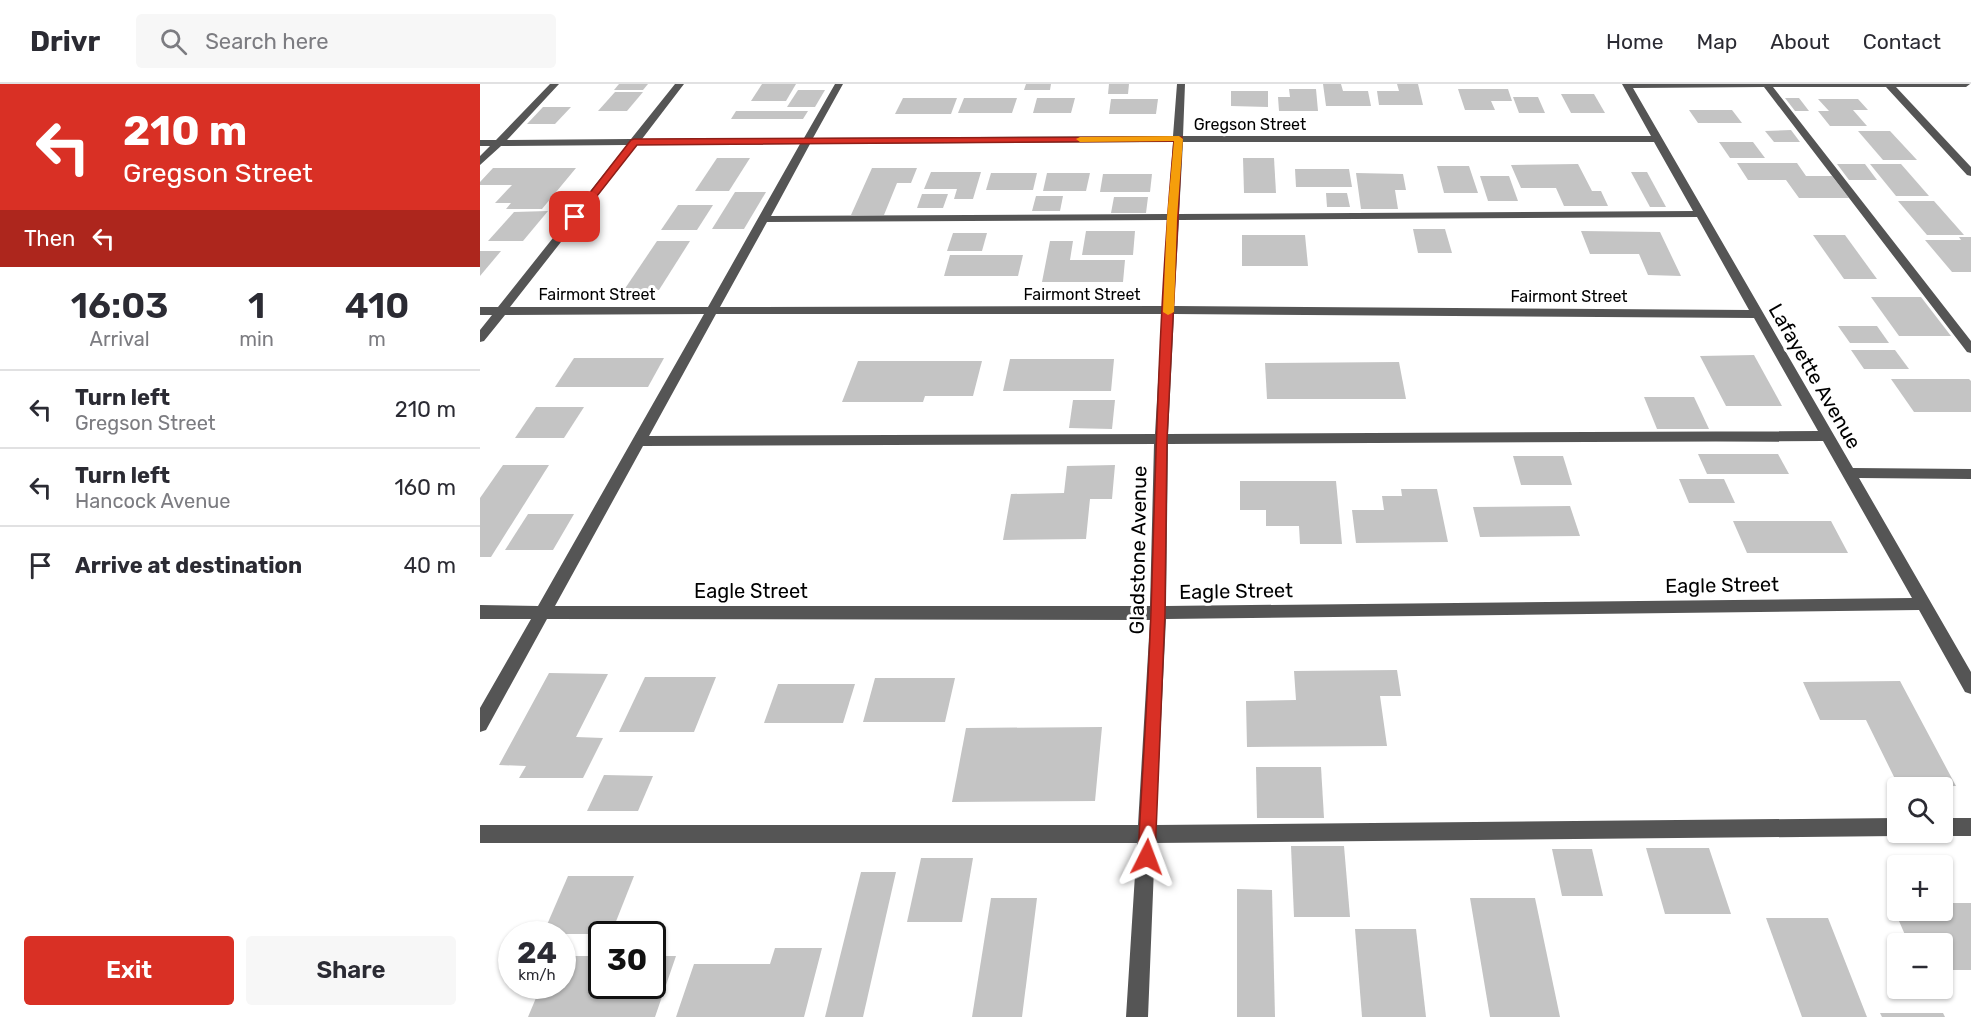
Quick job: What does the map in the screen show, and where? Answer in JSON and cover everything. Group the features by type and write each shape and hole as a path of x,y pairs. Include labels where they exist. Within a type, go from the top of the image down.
{"street":[{"path":"480,162 555,84"},
{"path":"480,338 680,84"},
{"path":"480,724 839,84"},
{"name":"Gladstone Avenue","path":"1137,1017 1158,613 1161,440 1181,84"},
{"path":"1767,84 1971,349"},
{"path":"1888,84 1971,173"},
{"path":"1626,85 1966,84"},
{"name":"Lafayette Avenue","path":"1626,85 1849,473 1921,604 1971,687"},
{"name":"Gregson Street","path":"480,143 1659,139"},
{"path":"762,219 1701,214"},
{"name":"Fairmont Street","path":"480,311 1168,310 1757,314"},
{"path":"639,441 1827,436"},
{"path":"1849,473 1971,474"},
{"name":"Eagle Street","path":"480,612 1158,613 1921,604"},
{"path":"1953,658 1971,657"},
{"path":"480,834 1148,834 1887,827"},
{"path":"1953,827 1971,827"}],"building":[{"path":"619,84 648,84 643,90 614,90"},
{"path":"762,84 796,84 786,101 751,101"},
{"path":"1026,84 1051,84 1050,90 1024,90"},
{"path":"1109,84 1129,84 1128,94 1108,94"},
{"path":"1323,84 1341,84 1343,91 1368,91 1371,106 1326,106"},
{"path":"1397,84 1418,84 1423,105 1379,105 1377,91 1399,91"},
{"path":"1289,89 1316,89 1318,111 1279,111 1278,97 1290,97"},
{"path":"1458,89 1508,89 1512,101 1491,101 1495,110 1465,110"},
{"path":"798,90 825,90 815,107 787,107"},
{"path":"1231,91 1268,91 1268,107 1231,106"},
{"path":"615,92 643,92 627,111 598,111"},
{"path":"1561,94 1594,94 1605,113 1571,113"},
{"path":"1513,97 1538,97 1545,113 1519,113"},
{"path":"903,98 957,98 951,114 895,114"},
{"path":"964,98 1017,98 1012,113 958,113"},
{"path":"1037,98 1075,98 1071,113 1033,113"},
{"path":"1785,98 1799,98 1809,111 1795,111"},
{"path":"1111,99 1158,99 1156,114 1109,114"},
{"path":"1818,99 1858,99 1868,110 1853,110 1867,126 1830,126 1818,111 1829,111"},
{"path":"543,107 571,107 555,124 527,124"},
{"path":"1689,110 1732,110 1742,123 1698,123"},
{"path":"736,111 808,111 803,119 731,119"},
{"path":"1791,130 1800,142 1774,142 1765,131"},
{"path":"1858,131 1890,131 1917,160 1883,160"},
{"path":"1719,142 1753,142 1765,158 1730,158"},
{"path":"717,158 750,158 729,191 695,191"},
{"path":"1243,158 1274,158 1276,193 1244,193"},
{"path":"1737,163 1797,163 1806,176 1832,176 1849,198 1799,198 1786,180 1748,180"},
{"path":"1578,164 1592,191 1601,191 1608,206 1564,206 1556,188 1521,188 1511,165"},
{"path":"1837,164 1865,164 1877,180 1849,180"},
{"path":"1870,164 1901,164 1929,196 1896,196"},
{"path":"1437,166 1469,166 1478,193 1444,193"},
{"path":"493,168 576,168 542,209 506,209 511,203 495,203 512,185 480,185 480,182"},
{"path":"872,168 917,168 911,183 897,183 884,215 851,215"},
{"path":"1295,169 1349,169 1352,187 1296,187"},
{"path":"931,172 981,172 973,199 954,199 957,189 924,189"},
{"path":"1631,172 1647,172 1666,207 1650,207"},
{"path":"991,173 1037,173 1033,190 986,190"},
{"path":"1047,173 1090,173 1086,191 1043,191"},
{"path":"1356,173 1403,174 1406,190 1395,190 1398,209 1361,209"},
{"path":"1103,174 1152,174 1150,192 1100,192"},
{"path":"1480,176 1509,176 1518,201 1488,201"},
{"path":"735,192 766,192 744,229 712,229"},
{"path":"1326,193 1347,193 1350,207 1327,207"},
{"path":"922,194 948,194 943,208 917,208"},
{"path":"1036,196 1063,196 1060,211 1032,211"},
{"path":"1114,197 1148,197 1146,213 1111,213"},
{"path":"1898,201 1934,201 1964,235 1927,235"},
{"path":"678,205 713,205 697,230 661,230"},
{"path":"548,211 523,241 488,241 514,212"},
{"path":"1413,229 1445,229 1452,253 1418,253"},
{"path":"1086,231 1135,231 1133,255 1082,255"},
{"path":"1581,231 1660,232 1681,276 1648,275 1639,254 1590,254"},
{"path":"953,233 987,233 982,251 947,251"},
{"path":"1242,235 1305,235 1308,266 1242,266"},
{"path":"1813,235 1845,235 1877,279 1844,279"},
{"path":"1959,237 1971,237 1971,272 1952,272 1925,240 1961,240"},
{"path":"657,241 690,241 659,290 624,290"},
{"path":"1050,241 1073,241 1070,260 1125,260 1123,282 1042,282"},
{"path":"480,251 501,251 480,276"},
{"path":"950,255 1023,255 1018,276 944,276"},
{"path":"1871,297 1921,297 1951,336 1899,336"},
{"path":"1838,326 1877,326 1889,343 1850,343"},
{"path":"1851,350 1895,350 1909,369 1864,369"},
{"path":"1754,355 1782,406 1726,406 1700,356"},
{"path":"574,358 664,358 648,387 555,387"},
{"path":"1010,359 1114,359 1111,391 1003,391"},
{"path":"858,361 982,361 973,396 925,396 923,402 842,402"},
{"path":"1399,362 1406,399 1267,399 1265,363"},
{"path":"1891,379 1969,379 1971,381 1971,412 1914,412"},
{"path":"1644,397 1694,397 1709,429 1657,429"},
{"path":"1073,400 1115,400 1112,429 1069,428"},
{"path":"536,407 584,407 564,438 515,438"},
{"path":"1698,454 1778,454 1789,474 1707,474"},
{"path":"1513,456 1563,456 1572,485 1521,485"},
{"path":"503,465 549,465 491,557 480,557 480,498"},
{"path":"1115,465 1112,499 1090,499 1086,539 1003,540 1011,494 1064,493 1067,466"},
{"path":"1679,479 1724,479 1735,503 1689,503"},
{"path":"1240,481 1336,481 1342,544 1300,544 1299,526 1266,526 1266,510 1240,510"},
{"path":"1401,489 1437,489 1448,542 1356,543 1352,510 1384,510 1382,496 1402,496"},
{"path":"1570,506 1580,536 1480,537 1473,507"},
{"path":"528,514 574,514 553,550 505,550"},
{"path":"1733,521 1831,521 1848,553 1747,553"},
{"path":"1397,670 1401,696 1380,696 1387,746 1247,747 1246,701 1296,700 1294,671"},
{"path":"549,673 608,674 576,737 603,738 583,778 519,778 526,766 499,765"},
{"path":"645,677 716,677 694,732 619,732"},
{"path":"875,678 955,678 945,722 863,722"},
{"path":"1900,681 1951,777 1894,777 1866,720 1820,720 1803,682"},
{"path":"778,684 855,684 843,723 764,723"},
{"path":"1102,727 1095,801 952,802 966,728"},
{"path":"1256,767 1321,767 1324,818 1257,818"},
{"path":"604,775 653,776 638,811 587,811"},
{"path":"1291,846 1344,846 1350,917 1294,917"},
{"path":"1646,848 1709,848 1731,914 1665,914"},
{"path":"1552,849 1592,849 1603,896 1562,896"},
{"path":"921,858 973,858 962,922 907,922"},
{"path":"861,872 896,872 863,1017 825,1017"},
{"path":"568,876 634,876 616,921 588,921 588,934 576,934 576,921 549,921"},
{"path":"1237,889 1272,890 1275,1017 1237,1017"},
{"path":"991,898 1037,898 1022,1017 972,1017"},
{"path":"1470,898 1535,898 1560,1017 1490,1017"},
{"path":"1953,903 1971,903 1971,970 1953,970 1953,933 1904,933 1899,921 1953,921"},
{"path":"1766,918 1828,918 1867,1017 1802,1017"},
{"path":"1355,929 1416,929 1426,1017 1362,1017"},
{"path":"775,948 822,948 804,1017 676,1017 694,964 770,964"},
{"path":"576,956 588,956 588,999 661,999 655,1017 528,1017 536,999 576,999"},
{"path":"666,956 676,956 666,985"},
{"path":"1880,1013 1943,1013 1945,1017 1882,1017"}],"slow traffic":[{"path":"1080,139 1179,139 1172,217 1168,312"}],"route":[{"path":"575,217 634,142 1179,139 1172,217 1161,440 1158,613 1147,857"}]}
